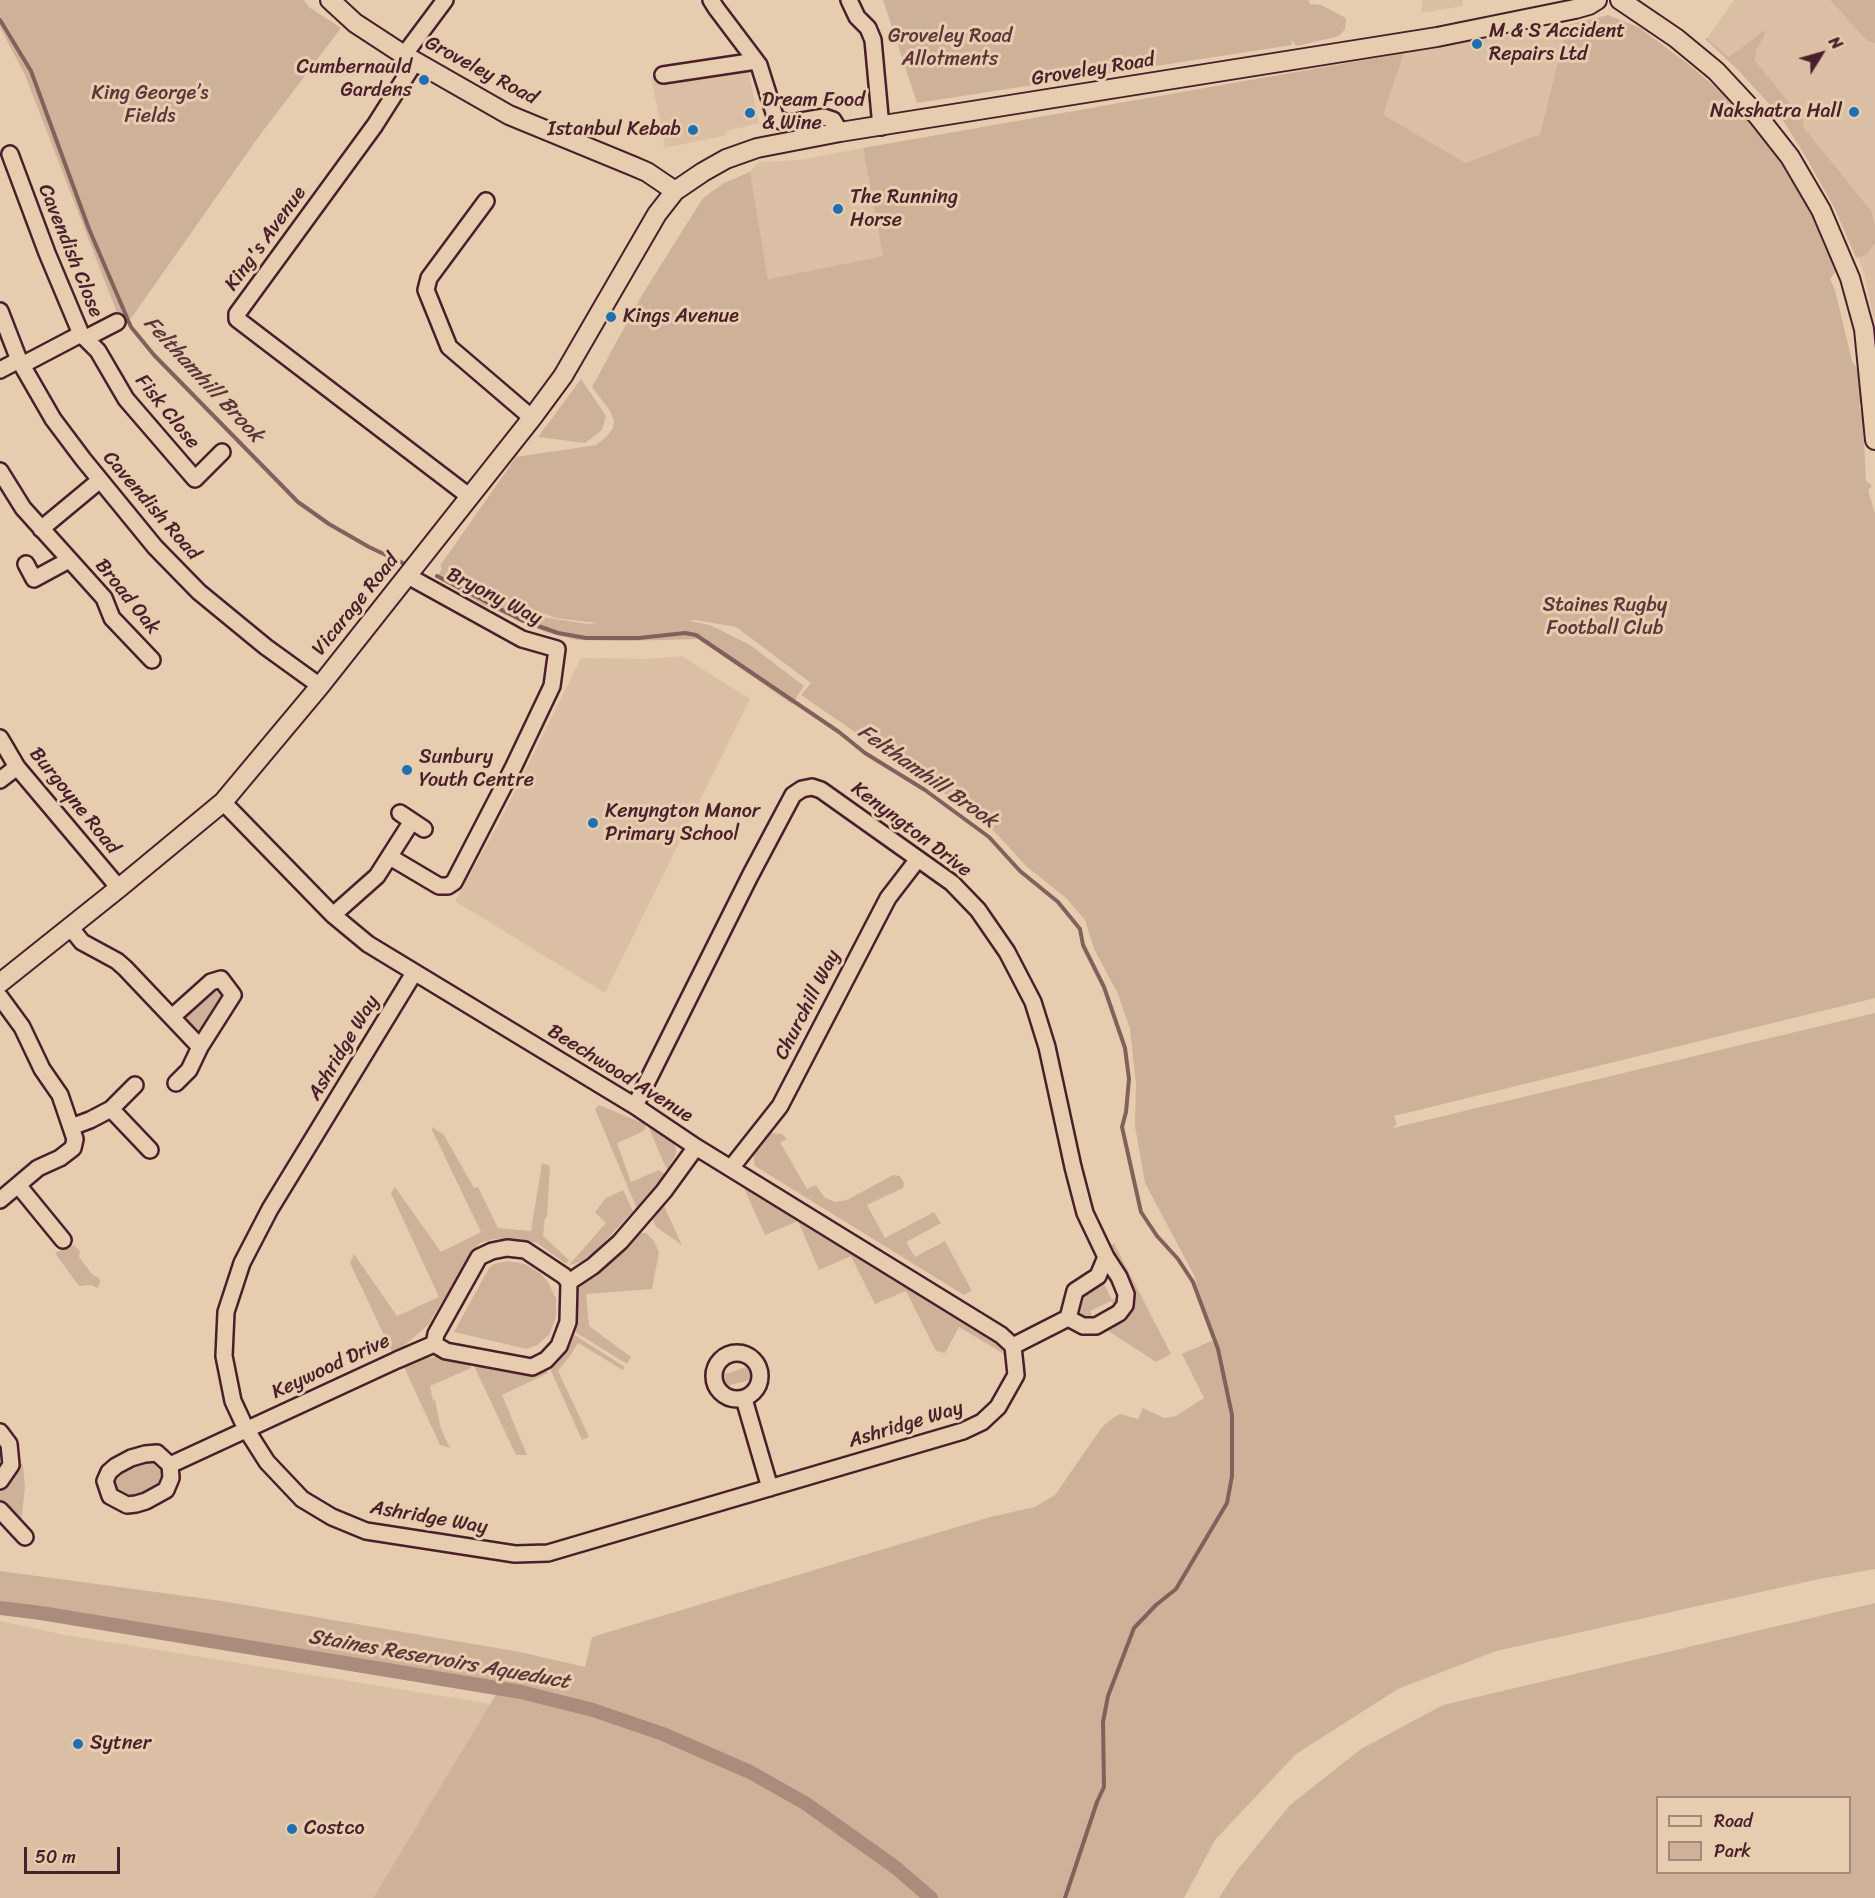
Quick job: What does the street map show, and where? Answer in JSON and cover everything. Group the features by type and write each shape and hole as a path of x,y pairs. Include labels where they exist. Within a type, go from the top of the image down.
{"street":[{"name":"Groveley Road","path":"330,0 355,23 409,58 509,115 640,169 675,191 726,159 757,148 840,132 1437,37 1575,9 1597,0"},
{"path":"409,58 445,0"},
{"path":"711,0 756,61 777,120 789,123 824,117 833,120 840,132"},
{"path":"849,0 857,17 868,28 873,40 881,127"},
{"path":"1620,0 1676,38 1716,71 1757,115 1801,175 1821,210 1850,278 1864,329 1875,440"},
{"name":"King's Avenue","path":"409,58 375,126 237,314 237,319 470,497"},
{"path":"663,75 756,61"},
{"name":"Cavendish Close","path":"0,370 84,336 47,253 10,154"},
{"name":"Vicarage Road","path":"0,982 223,802 320,686 532,418 563,376 657,214 675,191"},
{"path":"486,201 429,278 426,290 449,347 532,418"},
{"name":"Cavendish Road","path":"0,311 21,362 53,419 155,547 199,592 266,647 320,686"},
{"path":"84,336 117,321"},
{"name":"Fisk Close","path":"84,336 98,351 126,399 195,479 222,452"},
{"name":"Broad Oak","path":"0,471 23,508 104,598 112,618 152,660"},
{"path":"41,529 100,480"},
{"name":"Broad Oak","path":"26,564 34,579 69,560"},
{"name":"Bryony Way","path":"390,857 439,886 448,886 454,882 552,686 557,649 522,639 408,576"},
{"name":"Burgoyne Road","path":"0,738 17,767 119,888"},
{"path":"0,780 17,767"},
{"name":"Kenyngton Drive","path":"635,1106 793,795 802,789 812,787 821,790 952,883 978,910 1007,952 1033,1002 1047,1047 1085,1213 1126,1294 1125,1305 1119,1313 1096,1326 1083,1326 1068,1318"},
{"name":"Beechwood Avenue","path":"223,802 333,915 368,944 635,1106 696,1147 1001,1335 1014,1350"},
{"path":"333,915 377,876 412,821"},
{"name":"Churchill Way","path":"731,1168 780,1106 888,898 918,859"},
{"path":"70,927 82,942 117,961 200,1047"},
{"name":"Ashridge Way","path":"414,973 270,1209 242,1263 226,1312 224,1356 233,1401 246,1429 267,1462 302,1499 332,1517 366,1530 515,1554 548,1553 963,1431 982,1422 998,1407 1016,1375 1014,1350"},
{"path":"172,1017 211,982 221,979 232,995 200,1047 189,1070 176,1083"},
{"path":"0,997 22,1027 42,1069 60,1095 75,1139 73,1148 60,1158 38,1168 0,1200"},
{"path":"71,1127 111,1109 135,1085"},
{"path":"111,1109 150,1150"},
{"path":"569,1282 593,1266 620,1242 664,1191 696,1147"},
{"path":"18,1185 63,1240"},
{"path":"507,1248 525,1250 564,1276 569,1282 568,1322 559,1346 546,1360 532,1367 446,1352 434,1344 436,1334 479,1257 492,1251 507,1248"},
{"path":"1014,1350 1068,1318 1075,1291 1098,1276 1106,1257"},
{"name":"Keywood Drive","path":"170,1465 434,1344"},
{"path":"744,1399 770,1488"},
{"path":"0,1432 9,1444 11,1465 0,1481"},
{"path":"0,1510 25,1537"}],"shaded area":[{"path":"1422,0 1462,0 1463,6 1421,13"},
{"path":"1734,0 1830,0 1867,41 1875,33 1875,325 1864,274 1851,237 1828,189 1782,114 1729,57 1707,38"},
{"path":"1567,25 1540,134 1466,163 1382,115 1404,53"},
{"path":"747,63 759,123 728,131 724,136 663,148 665,145 651,77"},
{"path":"863,148 883,256 768,279 750,172 759,162 799,160"},
{"name":"Kenyngton Manor Primary School","path":"682,656 750,699 605,993 455,901 500,821 581,658 647,659"},
{"path":"0,1621 66,1635 491,1704 373,1898 0,1898"}],"green space":[{"name":"King George’s Fields","path":"0,0 304,0 309,7 341,28 257,139 132,317 121,323 25,75 0,27"},
{"name":"Groveley Road Allotments","path":"883,0 1308,0 1310,4 1321,5 1346,18 1345,29 1339,36 1297,46 1291,40 1292,45 917,103"},
{"path":"1830,0 1875,0 1875,43 1867,41"},
{"name":"Staines Rugby Football Club","path":"1608,15 1640,28 1692,67 1739,108 1778,157 1818,226 1837,270 1830,279 1835,290 1852,361 1863,378 1864,393 1859,405 1863,420 1866,480 1872,486 1868,490 1875,514 1875,998 1394,1116 1397,1124 1393,1128 1875,1013 1875,1569 1819,1579 1496,1651 1398,1689 1296,1754 1215,1840 1184,1898 373,1898 500,1688 0,1608 0,1571 222,1601 520,1652 585,1667 592,1637 990,1517 1035,1507 1055,1495 1102,1427 1113,1418 1120,1414 1138,1419 1143,1408 1164,1418 1176,1416 1204,1398 1182,1354 1211,1341 1214,1343 1194,1275 1145,1183 1135,1126 1136,1084 1130,1029 1118,994 1094,949 1085,920 1066,898 1026,866 997,834 954,800 801,695 811,683 736,627 689,621 710,625 750,645 804,686 792,704 698,639 577,640 545,632 485,606 437,578 442,568 440,566 516,457 596,445 613,428 614,420 610,411 592,387 642,295 703,198 724,183 750,172 768,279 883,256 863,148 1404,53 1383,115 1466,163 1540,134 1567,25","holes":["496,595 555,618 598,623 588,624 542,617 501,600"]},
{"path":"1765,30 1756,50 1755,61 1802,118 1804,128 1871,211 1875,226 1875,243 1867,254 1856,258 1835,209 1780,116 1738,70 1705,39 1707,38 1729,57"},
{"path":"581,379 606,416 602,430 585,443 538,437"},
{"path":"220,988 225,994 204,1032 195,1033 185,1024 184,1018 187,1012 212,989"},
{"path":"599,1105 645,1124 646,1128 642,1132 617,1143 631,1182 659,1170 665,1174 637,1209 595,1109"},
{"path":"648,1126 673,1141 676,1154 667,1170"},
{"path":"432,1127 444,1135 474,1188 478,1187 498,1228 531,1231 542,1163 550,1166 547,1217 543,1236 569,1260 566,1264 537,1243 520,1239 494,1239 480,1243 473,1250 428,1325 405,1345 392,1352 350,1263 354,1254 397,1316 439,1297 391,1193 395,1187 441,1252 481,1232"},
{"path":"772,1133 782,1134 787,1139 780,1142 807,1189 816,1185 824,1197 835,1202 847,1200 893,1175 900,1176 904,1183 903,1188 867,1205 885,1238 934,1212 941,1223 906,1242 915,1257 945,1241 972,1291 964,1295 755,1166 753,1152 763,1137"},
{"path":"743,1186 794,1215 936,1306 939,1303 1003,1343 1007,1353 1004,1354 959,1327 945,1353 936,1351 906,1291 875,1304 851,1256 819,1270 798,1221 765,1235"},
{"path":"623,1190 633,1211 596,1251 580,1262 569,1265 606,1223 595,1212 606,1198"},
{"path":"663,1204 682,1245 656,1227 653,1220"},
{"path":"638,1233 646,1233 654,1241 659,1252 652,1289 586,1294 589,1326 631,1357 627,1364 575,1332 578,1318 578,1287"},
{"path":"1114,1243 1171,1354 1156,1362 1101,1326 1127,1313 1109,1248"},
{"path":"74,1245 80,1251 79,1257 92,1274 100,1279 97,1288 91,1285 79,1286 55,1253"},
{"path":"507,1261 525,1264 540,1273 548,1282 556,1299 556,1317 549,1335 537,1345 527,1349 454,1332 489,1268 494,1264"},
{"path":"1107,1270 1111,1276 1103,1282 1112,1300 1122,1295 1117,1309 1111,1301 1090,1311 1094,1322 1082,1319 1079,1313 1081,1295"},
{"path":"573,1334 625,1367 623,1370 578,1343 558,1371 589,1437 582,1440 549,1366 566,1348"},
{"path":"444,1356 469,1361 471,1368 430,1386 441,1429 450,1448 440,1445 403,1365"},
{"path":"746,1362 753,1365 757,1377 755,1382 752,1385 751,1380 730,1385 731,1392 725,1389 720,1380 723,1368 726,1374 746,1367"},
{"path":"473,1364 544,1367 548,1373 502,1395 527,1455 516,1455"},
{"path":"147,1460 156,1462 161,1467 163,1475 160,1482 153,1490 137,1497 120,1494 114,1488 113,1482 120,1470"},
{"path":"20,1463 23,1465 25,1487 21,1523 0,1501 0,1493"},
{"path":"1875,1603 1875,1898 1219,1898 1235,1873 1290,1805 1361,1749 1443,1705"}],"waterway":[{"name":"Felthamhill Brook","path":"0,20 31,71 89,229 131,327 154,355 298,502 329,524 405,564"},
{"name":"Felthamhill Brook","path":"437,576 521,620 558,633 586,638 639,638 685,633 696,635 839,732 865,753 925,790 989,837 1020,871 1058,902 1080,929 1083,945 1104,987 1125,1048 1129,1079 1122,1127 1141,1212 1193,1282 1218,1349 1232,1415 1232,1476 1227,1503 1176,1589 1156,1605 1134,1628 1108,1696 1103,1722 1104,1787 1065,1898"},
{"name":"Staines Reservoirs Aqueduct","path":"0,1608 521,1692 593,1710 663,1734 750,1772 805,1803 895,1867 931,1898"}],"place":[{"name":"M & S Accident Repairs Ltd","path":"1477,44"},
{"name":"Cumbernauld Gardens","path":"424,80"},
{"name":"Nakshatra Hall","path":"1854,112"},
{"name":"Dream Food & Wine","path":"750,113"},
{"name":"Istanbul Kebab","path":"693,130"},
{"name":"The Running Horse","path":"838,209"},
{"name":"Kings Avenue","path":"611,317"},
{"name":"Sunbury Youth Centre","path":"407,770"},
{"name":"Kenyngton Manor Primary School","path":"593,823"},
{"name":"Sytner","path":"78,1744"},
{"name":"Costco","path":"292,1829"}]}
